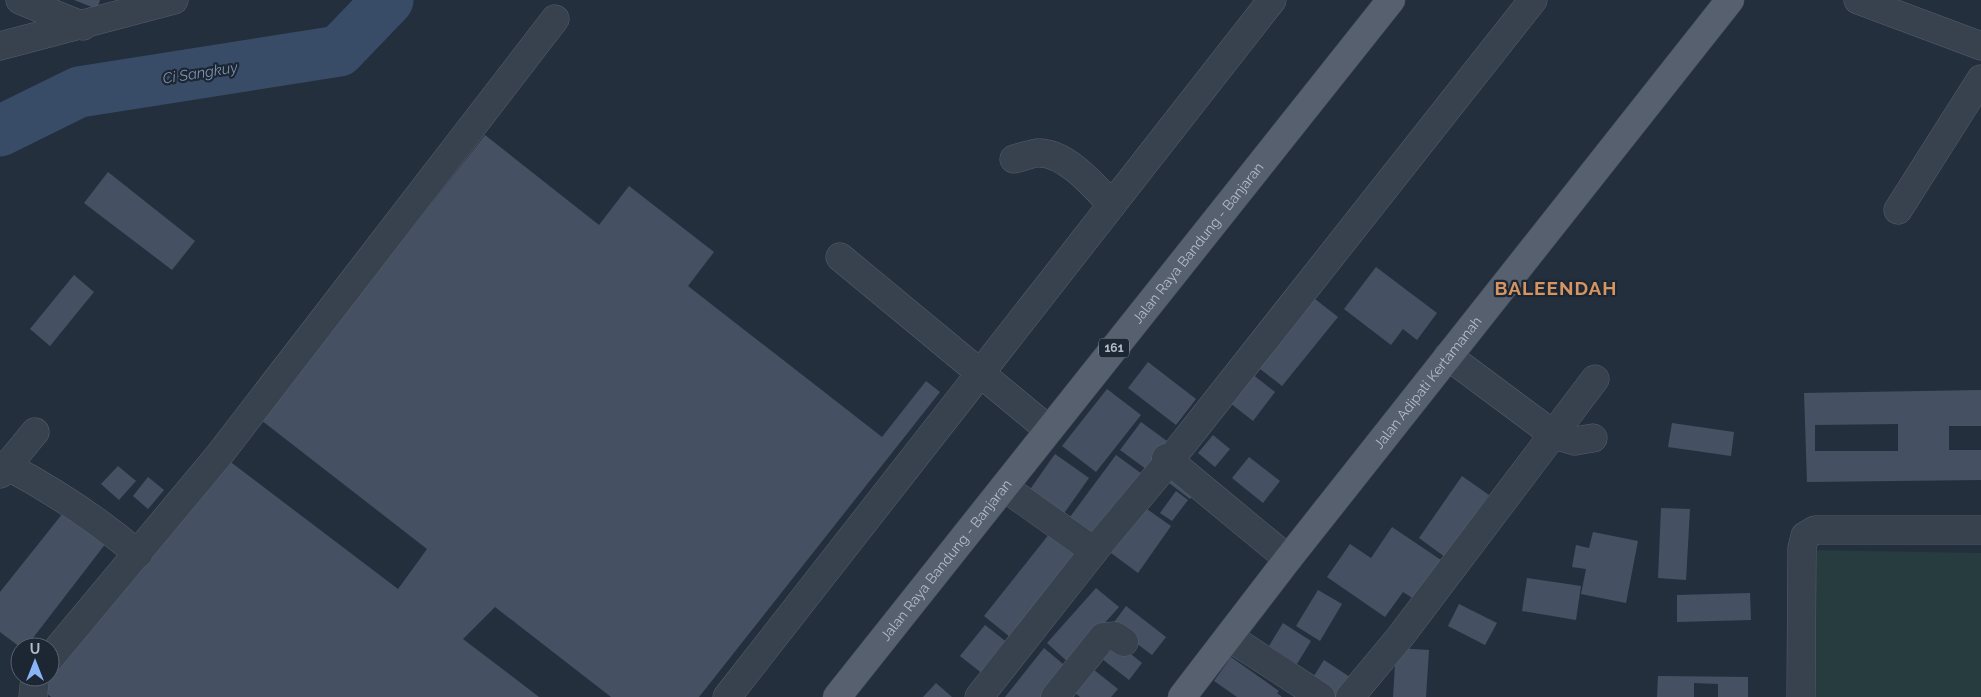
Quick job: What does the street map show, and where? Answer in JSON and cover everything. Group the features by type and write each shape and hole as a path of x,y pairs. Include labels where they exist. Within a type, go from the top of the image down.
{"main road":[{"name":"Jalan Raya Bandung - Banjaran","path":"838,697 1391,0"},
{"name":"Jalan Adipati Kertamanah","path":"1182,697 1230,637 1288,559 1730,0"}],"street":[{"path":"20,0 84,26"},
{"path":"0,46 84,26 174,0"},
{"path":"727,697 1272,0"},
{"path":"979,697 1094,551 1170,460 1533,0"},
{"path":"1858,0 1981,46"},
{"path":"60,646 220,454 555,19"},
{"path":"1898,210 1981,78"},
{"path":"1014,158 1039,153 1055,157 1083,175 1112,205"},
{"path":"840,257 980,375 1049,430"},
{"path":"1448,356 1554,435 1575,442 1593,438"},
{"path":"1350,697 1400,637 1595,379"},
{"path":"35,432 3,470 72,502 138,554"},
{"path":"1170,460 1166,458 1288,559"},
{"path":"1004,487 1094,551"},
{"path":"1801,697 1802,548 1805,536 1815,530 1981,530"},
{"path":"1055,697 1103,637 1115,636 1124,642"},
{"path":"1230,637 1321,697"}],"green space":[{"path":"1809,550 1981,553 1981,697 1806,697"}],"building":[{"path":"74,0 100,0 97,9"},
{"path":"485,135 599,225 629,186 714,252 688,286 882,437 926,381 940,392 699,697 611,697 495,607 463,639 539,697 51,697 40,688 60,687 60,662 220,454 398,589 427,549 261,420"},
{"path":"108,172 195,241 172,270 84,203"},
{"path":"1376,267 1437,313 1417,340 1403,329 1391,345 1344,309"},
{"path":"74,275 94,292 50,346 30,329"},
{"path":"1310,295 1338,317 1282,386 1254,364"},
{"path":"1148,362 1196,399 1176,425 1128,388"},
{"path":"1247,370 1275,392 1253,421 1225,399"},
{"path":"1107,389 1141,415 1096,472 1062,446"},
{"path":"1981,390 1981,426 1949,426 1949,450 1981,450 1981,480 1807,482 1804,393","holes":["1898,424 1898,451 1815,451 1815,425"]},
{"path":"1141,422 1167,441 1146,469 1120,450"},
{"path":"1672,423 1734,432 1731,456 1668,447"},
{"path":"1213,435 1230,449 1215,467 1198,453"},
{"path":"1055,454 1089,478 1060,519 1026,495"},
{"path":"1116,455 1142,474 1092,540 1067,521"},
{"path":"1249,457 1280,481 1263,503 1232,478"},
{"path":"118,466 136,481 119,500 101,484"},
{"path":"1179,471 1200,487 1190,499 1169,483"},
{"path":"1462,476 1489,495 1445,557 1419,538"},
{"path":"148,477 164,490 148,509 133,496"},
{"path":"1176,491 1188,500 1172,521 1160,513"},
{"path":"71,503 113,534 34,637 10,637 10,640 0,632 0,592"},
{"path":"1144,507 1171,526 1138,573 1111,553"},
{"path":"1661,508 1690,509 1686,580 1658,578"},
{"path":"1392,527 1444,562 1417,601 1403,592 1385,617 1327,577 1350,544 1371,558"},
{"path":"1054,528 1085,552 1015,641 984,616"},
{"path":"1593,532 1638,541 1626,603 1581,594 1586,569 1572,567 1576,545 1589,548"},
{"path":"1527,578 1581,586 1576,620 1522,611"},
{"path":"1096,588 1119,607 1069,663 1047,643"},
{"path":"1318,590 1342,604 1320,641 1296,626"},
{"path":"1750,593 1751,620 1677,622 1677,595"},
{"path":"1459,604 1497,623 1485,645 1448,626"},
{"path":"1126,606 1166,637 1152,655 1112,625"},
{"path":"1283,623 1311,641 1297,664 1269,646"},
{"path":"985,625 1013,647 988,678 960,656"},
{"path":"1111,638 1142,663 1129,680 1097,655"},
{"path":"1044,648 1069,669 1047,697 1005,697"},
{"path":"1396,648 1429,650 1426,697 1393,697"},
{"path":"1231,657 1279,691 1277,693 1282,697 1237,697 1214,681"},
{"path":"1324,660 1353,679 1341,697 1332,697 1310,682"},
{"path":"1089,666 1118,689 1111,697 1080,697 1070,689"},
{"path":"1658,676 1748,677 1748,697 1718,697 1718,684 1694,683 1694,697 1657,697"},
{"path":"936,683 952,697 923,697"}],"waterway":[{"name":"Ci Sangkuy","path":"0,131 79,92 339,51 388,0"}],"district":[{"name":"BALEENDAH","path":"1556,288"}]}
